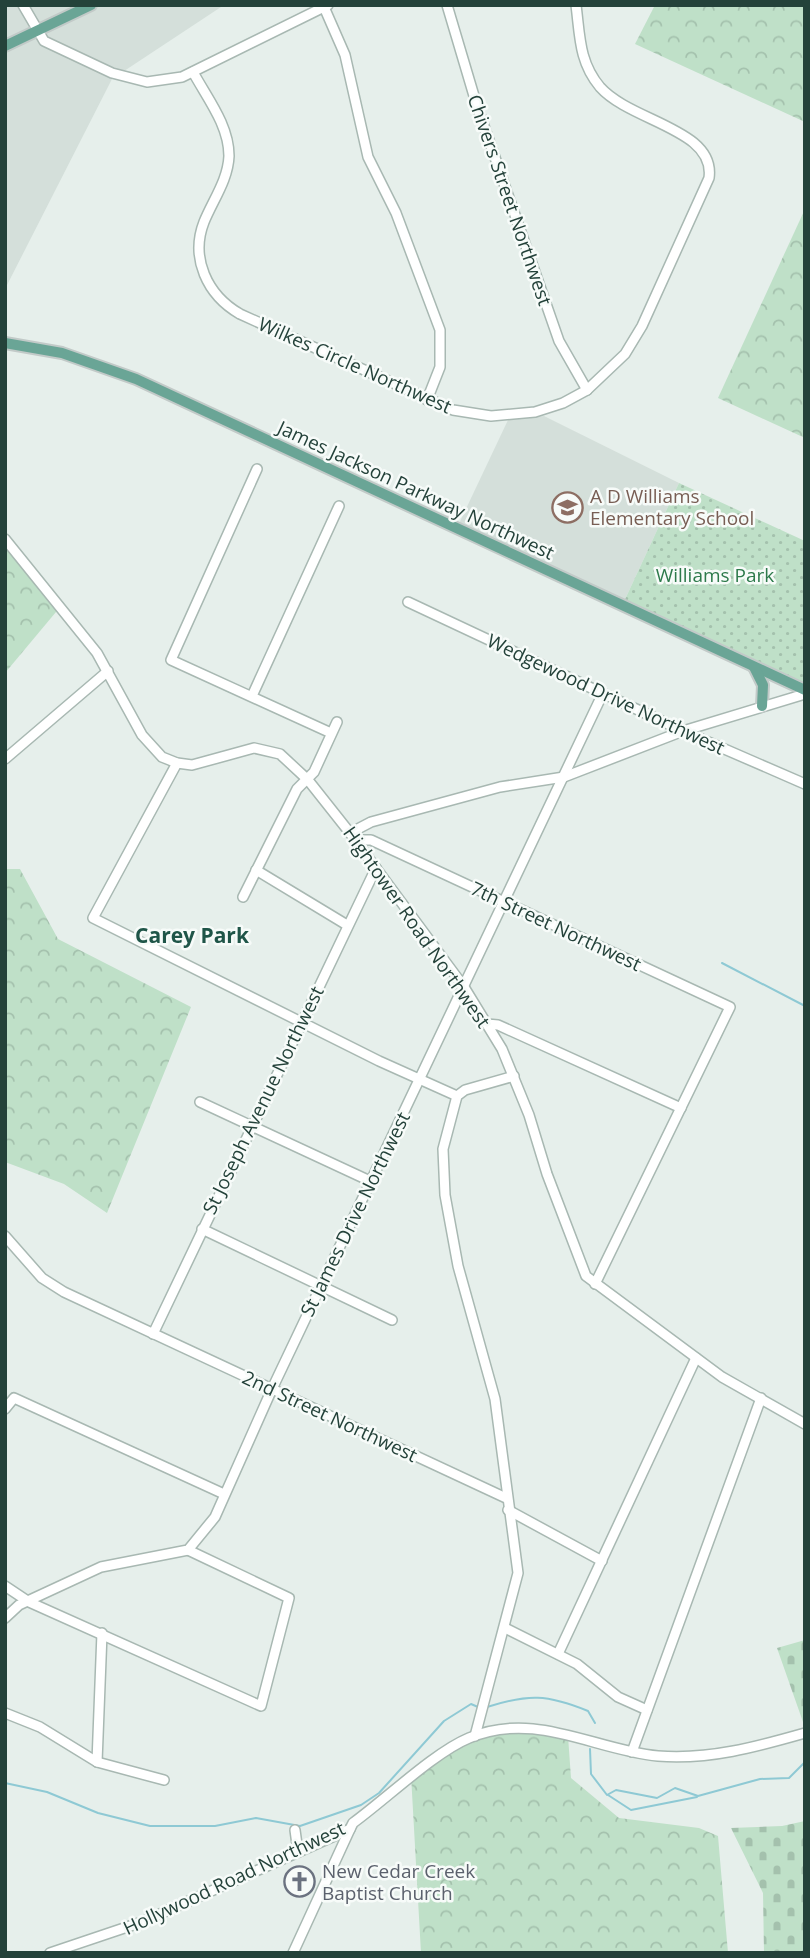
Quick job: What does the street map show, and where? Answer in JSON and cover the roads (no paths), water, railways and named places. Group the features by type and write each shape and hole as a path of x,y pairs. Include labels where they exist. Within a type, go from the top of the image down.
{"main road":[{"path":"5,46 91,5"},
{"name":"James Jackson Parkway Northwest","path":"5,343 62,353 135,379 805,692"},
{"path":"754,667 763,685 762,706"}],"street":[{"path":"23,5 44,41 125,78 159,82 193,72 247,42 326,6 345,55 368,157 396,213 440,330 440,367 427,400"},
{"name":"Chivers Street Northwest","path":"447,5 477,106 559,341 587,390"},
{"name":"Wilkes Circle Northwest","path":"193,72 221,123 228,146 226,172 205,220 200,242 201,267 211,289 228,307 240,314 427,400 465,413 505,416 549,408 587,390 614,367 634,340 706,188 710,170 705,152 699,145 633,112 601,87 582,53 576,5"},
{"path":"257,469 171,660 331,733"},
{"path":"252,696 339,506"},
{"path":"5,539 88,641 108,671 142,734 162,757 177,764 93,918 108,928 457,1096 514,1076"},
{"name":"Wedgewood Drive Northwest","path":"408,602 683,731 805,784"},
{"path":"5,759 108,671"},
{"path":"353,836 371,822 500,787 564,777 683,731 805,692"},
{"name":"St James Drive Northwest","path":"188,1550 215,1517 271,1389 603,693"},
{"path":"243,897 297,789 308,780 337,722"},
{"name":"Hightower Road Northwest","path":"177,764 192,765 262,748 281,754 308,780 353,836 464,988 487,1024 514,1076 581,1266 595,1284 628,1305 696,1358 805,1424"},
{"name":"7th Street Northwest","path":"353,836 371,841 505,901 730,1007 681,1108"},
{"name":"St Joseph Avenue Northwest","path":"153,1334 376,869"},
{"path":"256,870 347,925"},
{"path":"487,1024 498,1025 681,1108 595,1284"},
{"path":"457,1096 443,1149 445,1195 458,1266 495,1399 518,1573 475,1736"},
{"path":"200,1102 370,1181"},
{"path":"202,1229 392,1320"},
{"name":"2nd Street Northwest","path":"5,1236 42,1278 64,1292 506,1498"},
{"path":"558,1654 696,1358"},
{"path":"5,1409 14,1398 224,1494"},
{"path":"632,1752 761,1398"},
{"path":"508,1510 602,1561"},
{"path":"5,1586 29,1602 261,1706 289,1598 188,1550 101,1567 66,1581 29,1602 13,1608 5,1618"},
{"path":"505,1628 577,1664 618,1697 647,1710"},
{"path":"97,1762 102,1633"},
{"path":"5,1713 40,1727 97,1762 164,1780"},
{"name":"Hollywood Road Northwest","path":"50,1953 142,1922 349,1829 353,1822 433,1762 475,1736 512,1728 549,1730 632,1752 702,1757 805,1732"},
{"path":"293,1953 349,1829"},
{"path":"295,1830 298,1852"}],"waterway":[{"path":"722,963 805,1006"},
{"path":"487,1707 526,1698 549,1699 588,1711 595,1723"},
{"path":"5,1783 47,1792 98,1813 150,1826 215,1826 256,1818 300,1826 361,1805 379,1793 444,1721 471,1704 478,1707"},
{"path":"590,1749 591,1774 607,1795 616,1790 657,1798 675,1788 698,1796 760,1779 789,1778 805,1762"},
{"path":"608,1795 631,1810 697,1797"}],"place":[{"name":"A D Williams Elementary School","path":"567,507"},
{"name":"New Cedar Creek Baptist Church","path":"299,1882"}],"district":[{"name":"Carey Park","path":"192,936"}],"park label":[{"name":"Williams Park","path":"715,575"}]}
